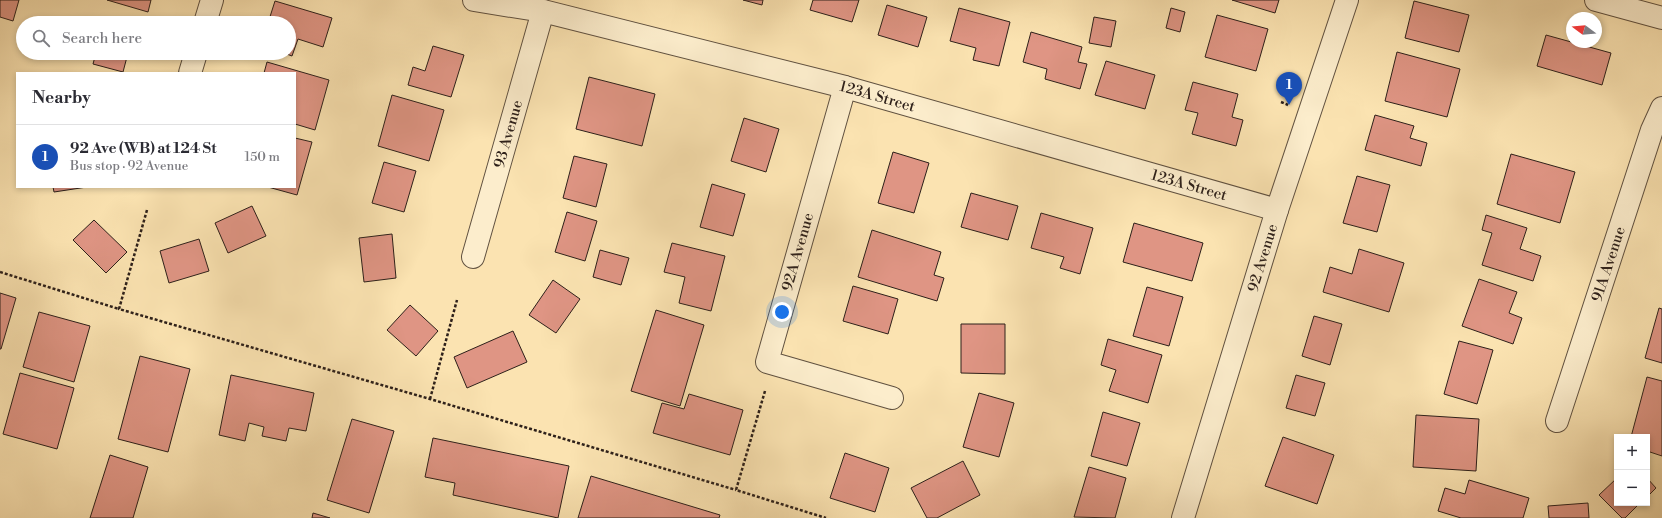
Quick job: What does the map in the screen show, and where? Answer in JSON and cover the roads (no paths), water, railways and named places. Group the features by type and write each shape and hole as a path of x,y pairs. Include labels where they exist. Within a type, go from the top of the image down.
{"street":[{"path":"207,16 212,0"},
{"name":"123A Street","path":"474,0 543,12 845,88 1277,210"},
{"name":"92 Avenue","path":"1183,518 1277,210 1347,0"},
{"path":"1596,0 1662,18"},
{"name":"93 Avenue","path":"474,257 543,12"},
{"path":"190,72 194,60"},
{"name":"92A Avenue","path":"845,88 768,362 892,398"},
{"name":"91A Avenue","path":"1556,421 1650,138 1662,108"}],"place":[{"name":"92 Ave (WB) at 124 St","path":"1289,105"}]}
